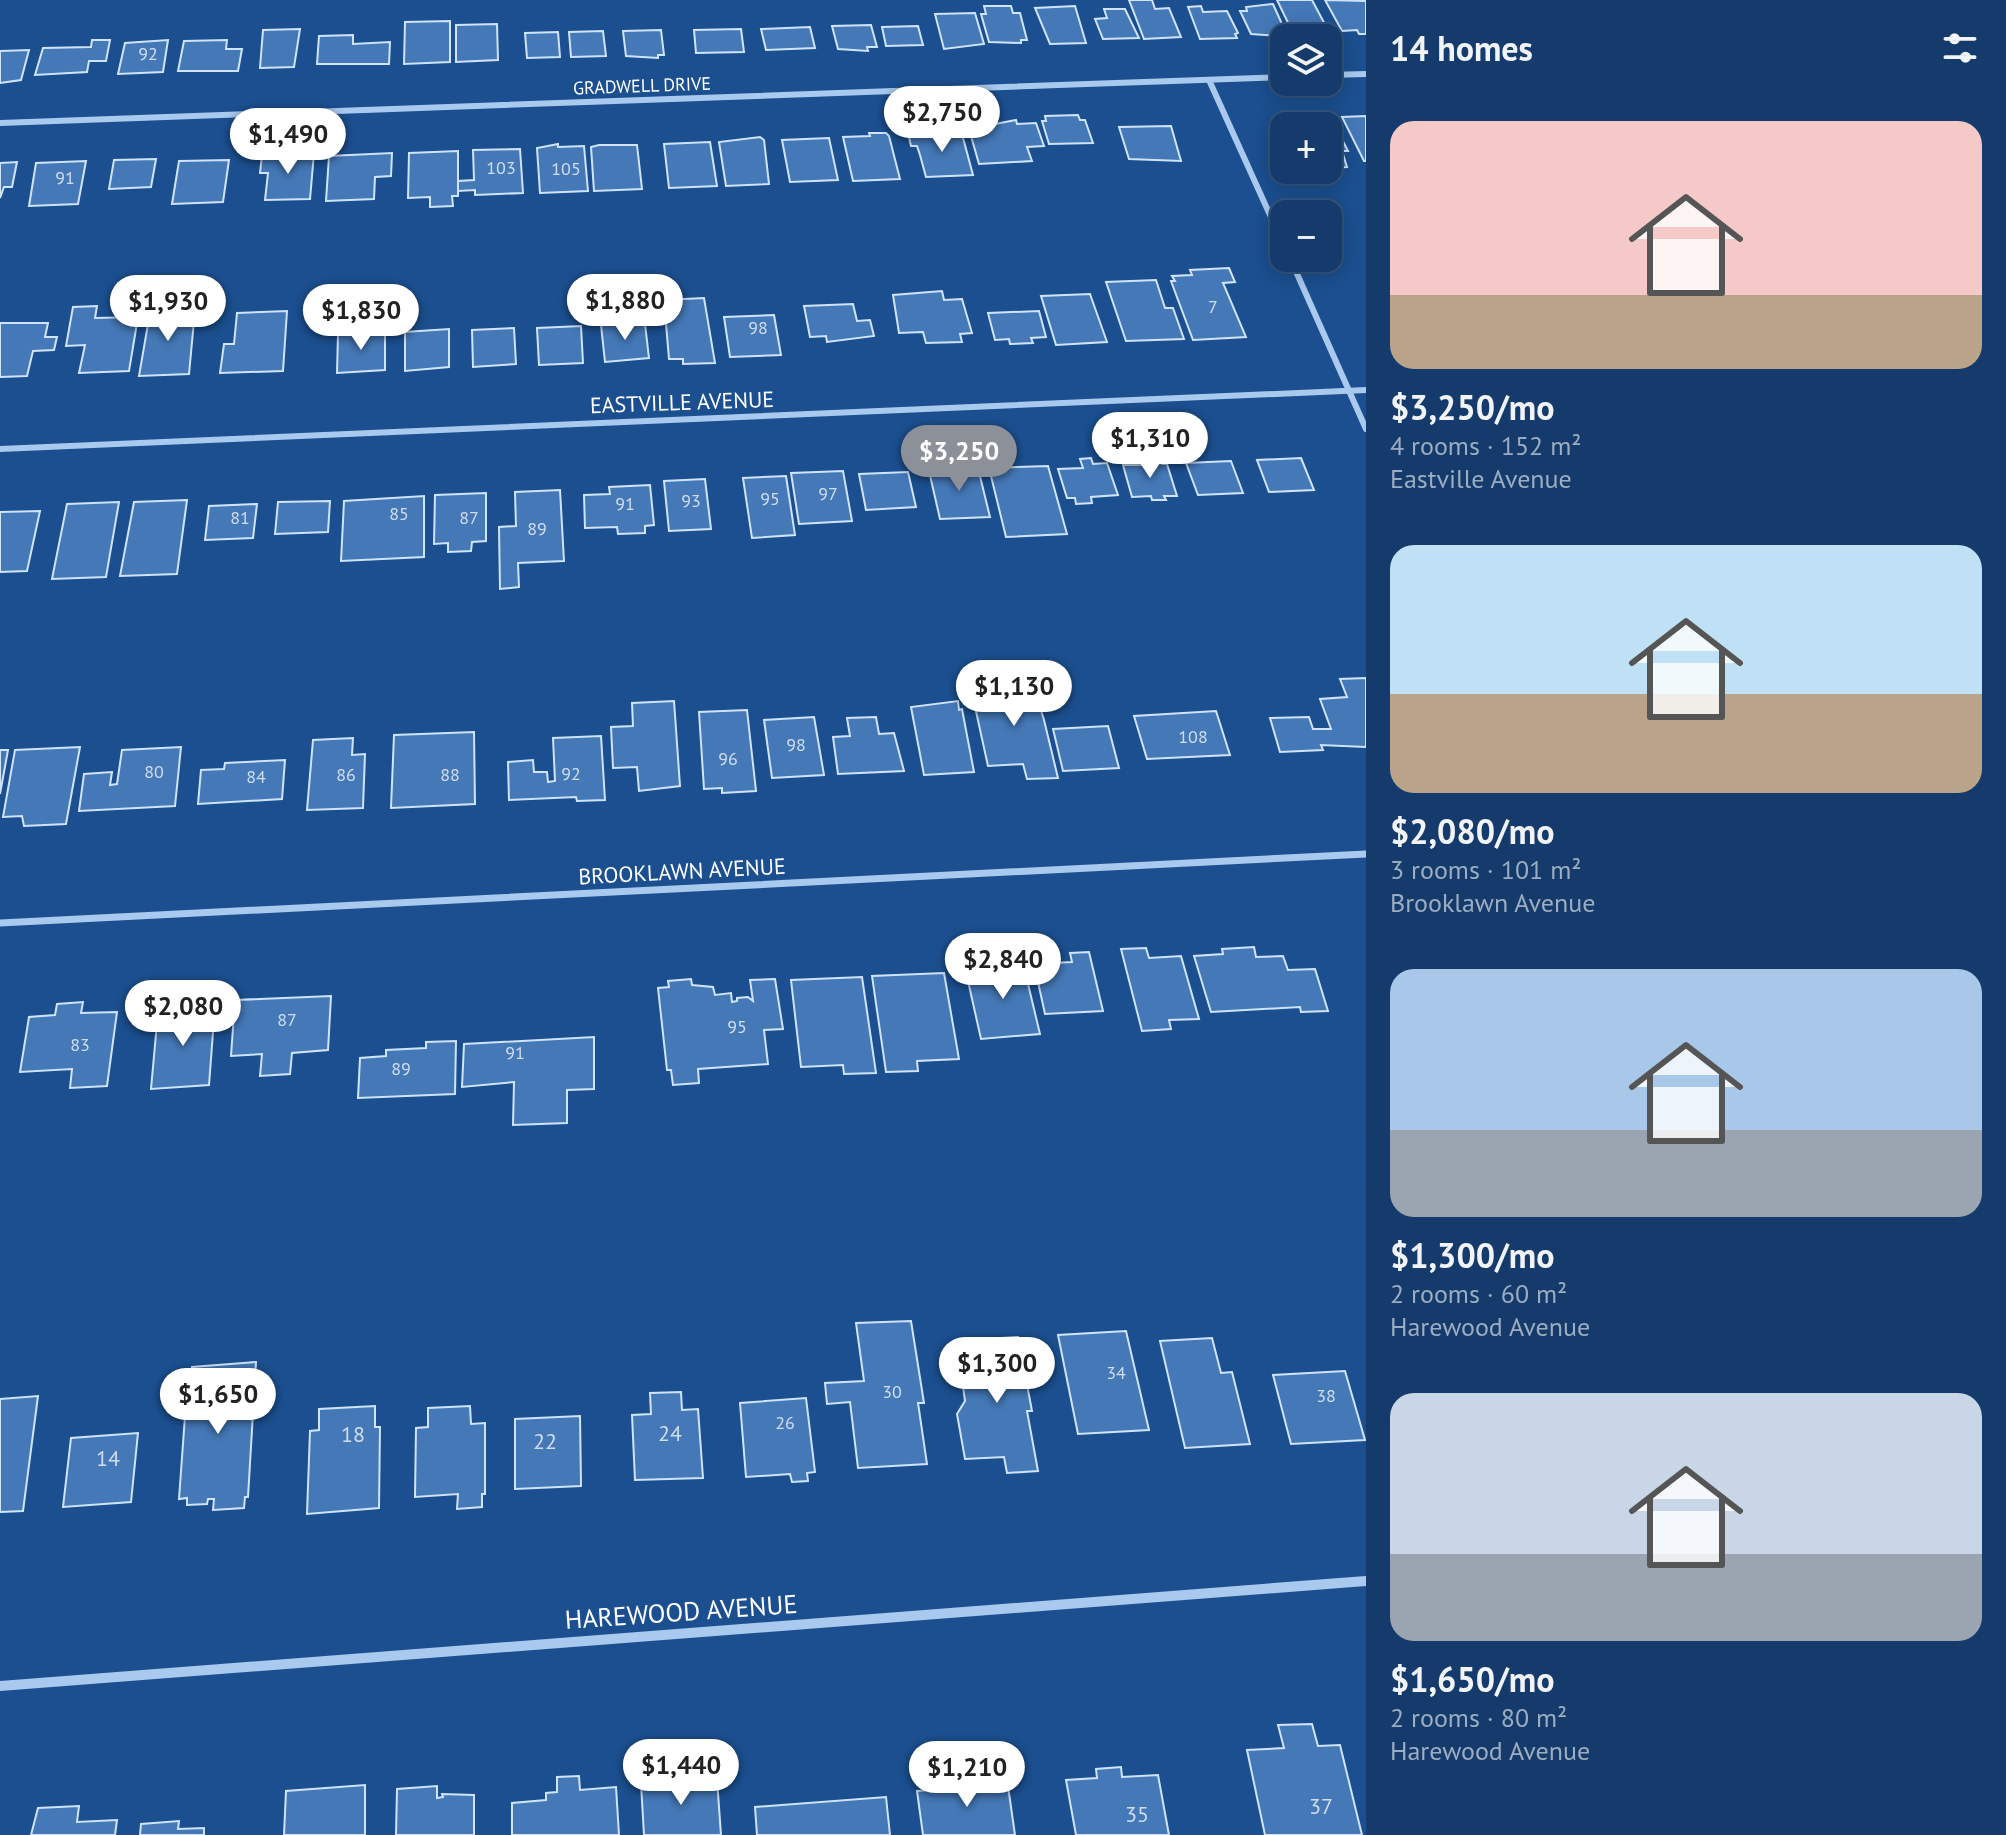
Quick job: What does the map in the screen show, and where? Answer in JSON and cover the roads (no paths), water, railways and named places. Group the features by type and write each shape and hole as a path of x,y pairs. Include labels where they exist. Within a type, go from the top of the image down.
{"street":[{"path":"1342,75 1366,74"},
{"name":"GRADWELL DRIVE","path":"0,123 1270,78"},
{"path":"1209,80 1270,215"},
{"path":"1296,272 1366,429"},
{"name":"EASTVILLE AVENUE","path":"0,449 1366,390"},
{"name":"BROOKLAWN AVENUE","path":"0,923 1366,854"},
{"name":"HAREWOOD AVENUE","path":"0,1686 1366,1581"}]}
